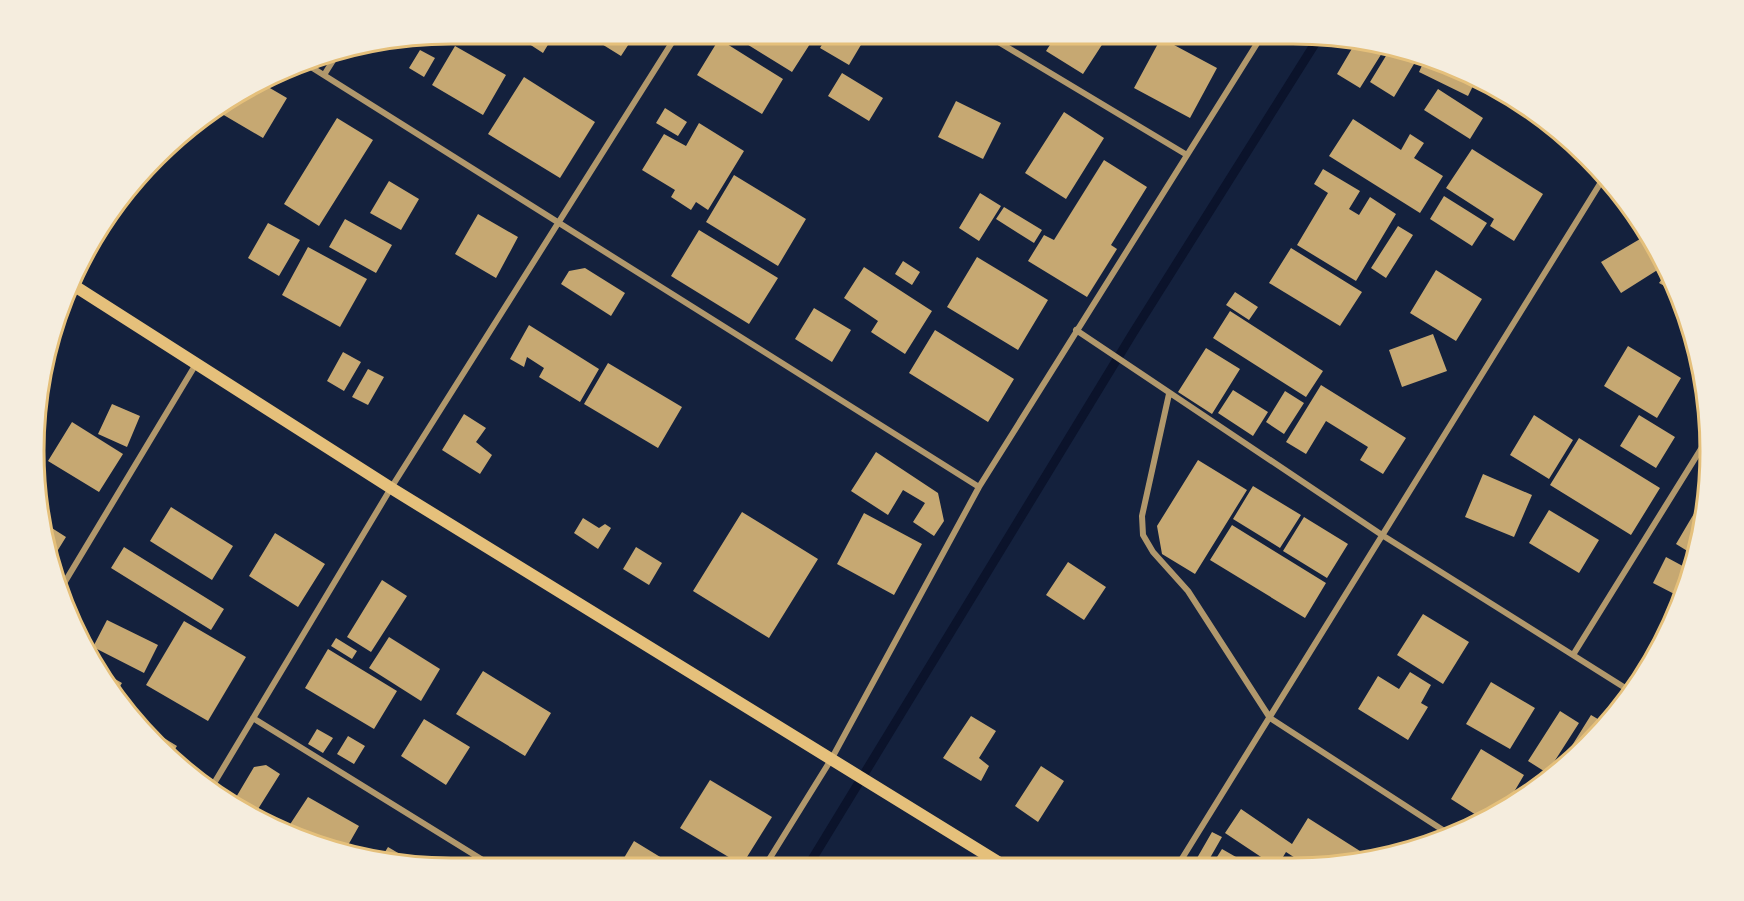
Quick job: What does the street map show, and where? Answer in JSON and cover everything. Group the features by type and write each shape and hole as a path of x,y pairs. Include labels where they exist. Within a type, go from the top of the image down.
{"main road":[{"path":"77,287 391,488 993,858"}],"street":[{"path":"215,782 391,488 671,44"},
{"path":"1002,44 1186,155"},
{"path":"770,858 832,758 978,487 1257,44"},
{"path":"324,75 333,61"},
{"path":"312,68 978,487"},
{"path":"1182,858 1600,183"},
{"path":"1076,330 1382,535 1624,687"},
{"path":"65,581 197,362"},
{"path":"1169,394 1142,516 1143,535 1153,552 1188,591 1270,717 1441,830"},
{"path":"1574,655 1700,451"},
{"path":"254,718 480,858"}],"building":[{"path":"529,44 548,44 543,53"},
{"path":"602,44 629,44 621,56"},
{"path":"716,44 727,44 783,79 762,114 697,75"},
{"path":"747,44 810,44 792,72"},
{"path":"822,44 861,44 849,65 820,48"},
{"path":"1051,44 1102,44 1083,74 1046,51"},
{"path":"1158,44 1172,44 1217,68 1190,118 1134,88"},
{"path":"455,46 506,75 483,115 432,85"},
{"path":"1352,48 1382,53 1360,88 1337,74"},
{"path":"420,50 435,58 424,77 409,68"},
{"path":"1387,54 1415,62 1394,97 1370,82"},
{"path":"1422,65 1474,85 1468,96 1419,72"},
{"path":"842,73 883,98 869,121 828,96"},
{"path":"524,77 595,122 560,178 488,134"},
{"path":"267,87 287,98 263,138 222,114"},
{"path":"1438,89 1483,118 1470,139 1424,110"},
{"path":"956,101 1001,123 983,159 938,137"},
{"path":"665,108 687,122 678,136 656,123"},
{"path":"1064,112 1104,138 1066,199 1025,173"},
{"path":"337,118 373,140 319,226 284,204"},
{"path":"1353,119 1401,150 1410,134 1424,143 1414,158 1443,176 1420,213 1329,156"},
{"path":"699,123 744,151 708,210 696,202 691,210 671,197 675,190 642,170 664,134 686,146"},
{"path":"1472,149 1543,194 1514,241 1490,226 1494,219 1446,188"},
{"path":"1104,160 1147,187 1111,245 1117,249 1087,297 1028,261 1044,235 1054,240"},
{"path":"1323,169 1360,191 1349,209 1359,215 1370,197 1396,214 1356,281 1297,245 1328,193 1314,184"},
{"path":"734,175 806,219 778,266 706,222"},
{"path":"389,181 419,199 401,230 370,213"},
{"path":"980,193 1001,206 979,241 959,228"},
{"path":"1444,196 1487,223 1472,246 1430,219"},
{"path":"1004,207 1042,230 1034,243 996,219"},
{"path":"478,214 518,237 496,278 455,254"},
{"path":"345,219 392,245 376,273 329,247"},
{"path":"268,223 300,240 279,276 248,258"},
{"path":"1398,226 1413,235 1386,278 1371,268"},
{"path":"699,230 778,278 749,324 671,276"},
{"path":"1640,239 1659,269 1621,293 1601,262"},
{"path":"308,247 367,279 340,327 282,295"},
{"path":"1291,248 1362,292 1340,326 1269,283"},
{"path":"977,257 1048,300 1018,350 947,307"},
{"path":"903,261 920,272 912,285 895,274"},
{"path":"864,267 932,311 905,354 871,332 878,321 844,298"},
{"path":"585,268 625,293 611,316 561,284 569,271"},
{"path":"1436,270 1482,299 1456,341 1410,313"},
{"path":"1662,278 1667,287 1659,283"},
{"path":"1235,292 1258,307 1249,320 1226,305"},
{"path":"814,308 851,330 832,362 795,339"},
{"path":"1230,311 1323,371 1306,397 1213,338"},
{"path":"529,325 599,369 580,402 539,377 544,368 527,357 524,367 510,359"},
{"path":"935,330 1014,379 988,422 909,373"},
{"path":"1433,334 1447,371 1402,387 1389,350"},
{"path":"1628,346 1681,378 1657,418 1604,386"},
{"path":"1206,348 1240,369 1212,414 1178,392"},
{"path":"343,352 361,362 344,391 327,381"},
{"path":"608,363 682,407 658,448 584,404"},
{"path":"368,369 384,377 368,405 352,397"},
{"path":"1321,385 1406,438 1383,474 1360,460 1368,447 1326,421 1306,454 1286,442"},
{"path":"1233,390 1268,412 1253,436 1218,413"},
{"path":"1285,391 1304,403 1284,434 1266,422"},
{"path":"112,404 140,416 127,447 98,434"},
{"path":"464,414 486,428 476,442 492,455 480,474 442,450"},
{"path":"1534,415 1573,440 1549,479 1510,455"},
{"path":"1639,415 1675,437 1656,468 1620,446"},
{"path":"72,422 123,454 99,492 48,461"},
{"path":"1579,438 1660,488 1631,535 1550,485"},
{"path":"876,452 938,493 944,521 934,536 913,522 925,503 903,490 888,515 851,491"},
{"path":"1198,460 1247,490 1195,574 1162,554 1157,526"},
{"path":"1483,474 1532,495 1514,537 1465,517"},
{"path":"1253,486 1301,515 1280,548 1233,519"},
{"path":"171,507 233,546 212,580 150,541"},
{"path":"1549,510 1599,540 1579,573 1529,543"},
{"path":"1696,510 1688,551 1676,544"},
{"path":"742,512 818,559 769,638 693,591"},
{"path":"864,513 922,544 894,595 837,564"},
{"path":"1304,517 1348,544 1327,578 1283,551"},
{"path":"583,518 599,528 605,524 611,528 598,549 574,533"},
{"path":"1232,525 1326,583 1305,618 1210,560"},
{"path":"51,527 66,537 56,553"},
{"path":"275,533 325,564 298,607 249,576"},
{"path":"124,547 224,609 211,630 111,568"},
{"path":"636,547 662,563 649,585 623,569"},
{"path":"1666,557 1684,566 1674,594 1653,583"},
{"path":"1068,562 1106,587 1084,620 1046,595"},
{"path":"382,580 407,596 371,652 347,637"},
{"path":"1423,614 1469,642 1443,684 1397,655"},
{"path":"107,620 158,645 144,673 93,646"},
{"path":"184,621 246,657 208,721 146,685"},
{"path":"389,637 440,669 421,701 369,668"},
{"path":"336,638 357,651 352,659 331,646"},
{"path":"328,649 397,691 374,729 305,688"},
{"path":"483,671 551,713 525,756 456,714"},
{"path":"1410,672 1431,685 1421,703 1428,707 1408,740 1358,709 1378,676 1399,689"},
{"path":"112,677 122,683 120,687"},
{"path":"1491,682 1535,708 1510,749 1466,724"},
{"path":"1560,711 1579,723 1553,763 1544,771 1528,761"},
{"path":"1591,715 1599,719 1581,738 1570,748"},
{"path":"971,716 996,731 979,758 989,766 981,781 943,758"},
{"path":"424,719 470,747 446,785 401,756"},
{"path":"317,729 333,738 323,753 308,744"},
{"path":"348,736 365,746 354,764 337,754"},
{"path":"162,737 177,746 175,749"},
{"path":"1481,749 1524,775 1513,793 1476,815 1451,799"},
{"path":"266,765 280,774 258,809 236,797 254,767"},
{"path":"1041,766 1064,781 1038,822 1015,806"},
{"path":"710,780 772,817 746,858 730,858 680,828"},
{"path":"308,797 359,826 348,845 290,825"},
{"path":"1241,809 1292,844 1308,818 1361,852 1295,858 1286,852 1282,858 1262,858 1225,833"},
{"path":"1212,832 1222,837 1210,858 1197,858"},
{"path":"634,841 662,858 624,858"},
{"path":"388,847 401,854 397,854 385,852"},
{"path":"1222,849 1238,858 1216,858"}],"waterway":[{"path":"813,858 1133,333 1315,44"}]}
